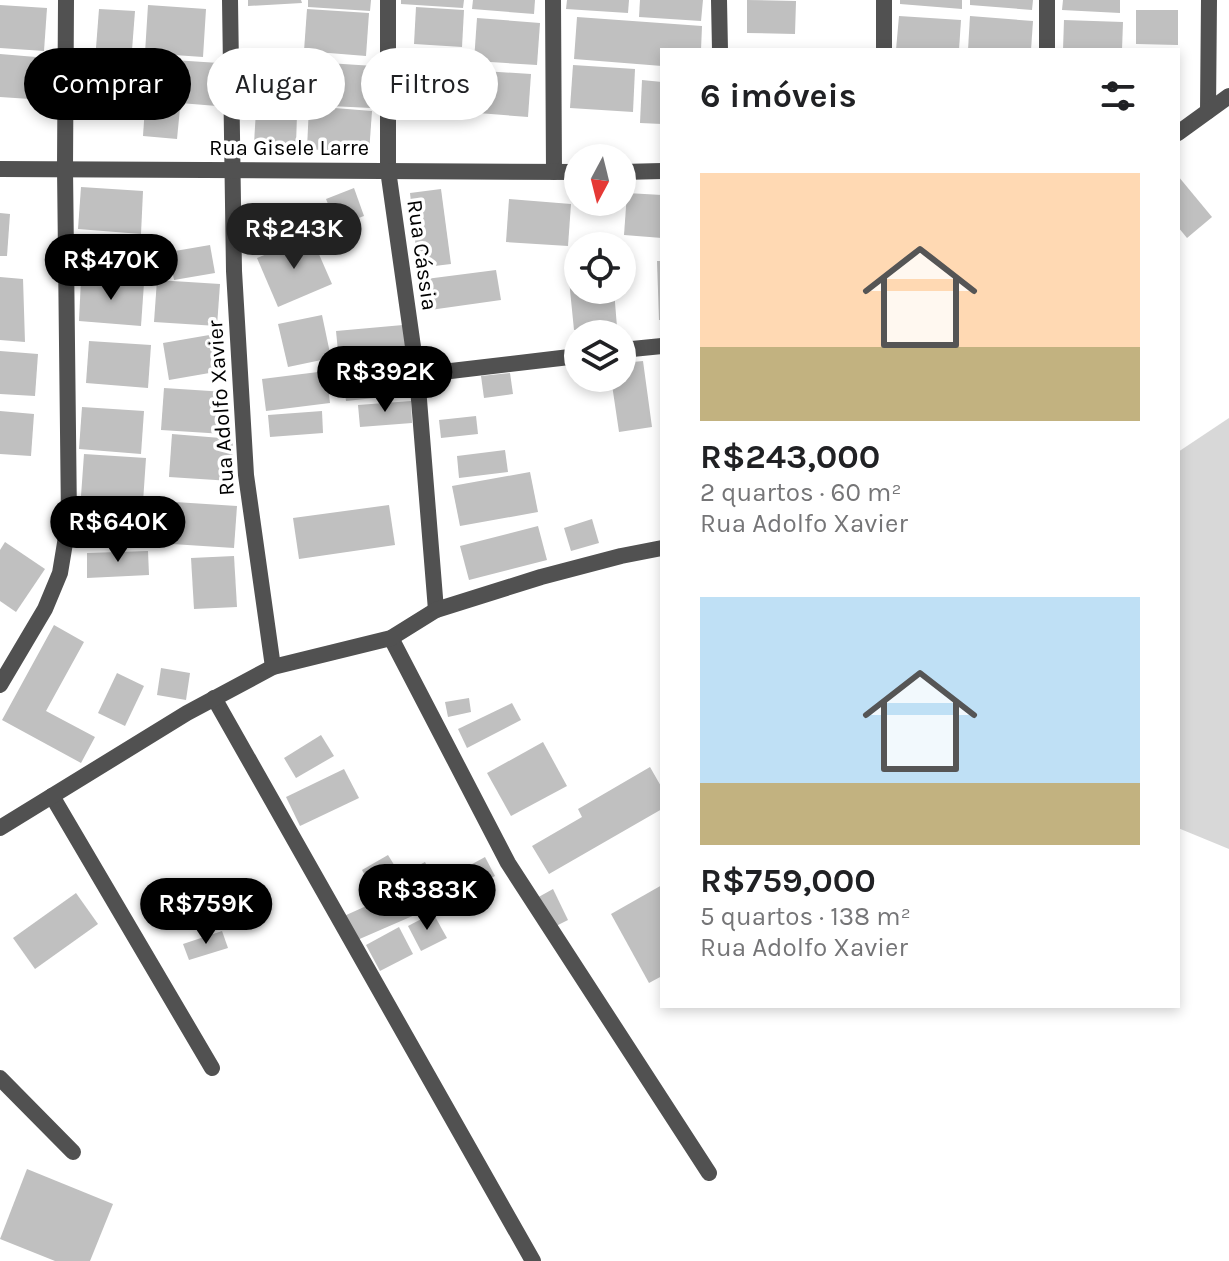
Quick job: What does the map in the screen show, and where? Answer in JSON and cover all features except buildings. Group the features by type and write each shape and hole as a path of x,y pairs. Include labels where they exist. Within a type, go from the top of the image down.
{"street":[{"path":"0,685 45,609 60,573 69,519 66,0"},
{"name":"Rua Adolfo Xavier","path":"230,0 234,271 246,475 273,667"},
{"name":"Rua Cássia","path":"388,0 388,170 417,375 436,610"},
{"path":"553,0 554,172"},
{"path":"719,0 720,48"},
{"path":"884,0 884,48"},
{"path":"1047,0 1047,48"},
{"path":"1208,111 1209,0"},
{"path":"1180,132 1229,96"},
{"name":"Rua Gisele Larre","path":"0,169 564,172"},
{"path":"636,172 660,171"},
{"path":"636,349 660,346"},
{"path":"417,375 564,358"},
{"path":"0,828 214,698 273,667 391,638 436,610 541,577 660,548"},
{"path":"391,638 508,863 709,1173"},
{"path":"214,698 533,1261"},
{"path":"52,796 212,1068"},
{"path":"0,1078 73,1152"}],"shaded area":[{"path":"1229,418 1229,849 1180,829 1180,451"}]}
